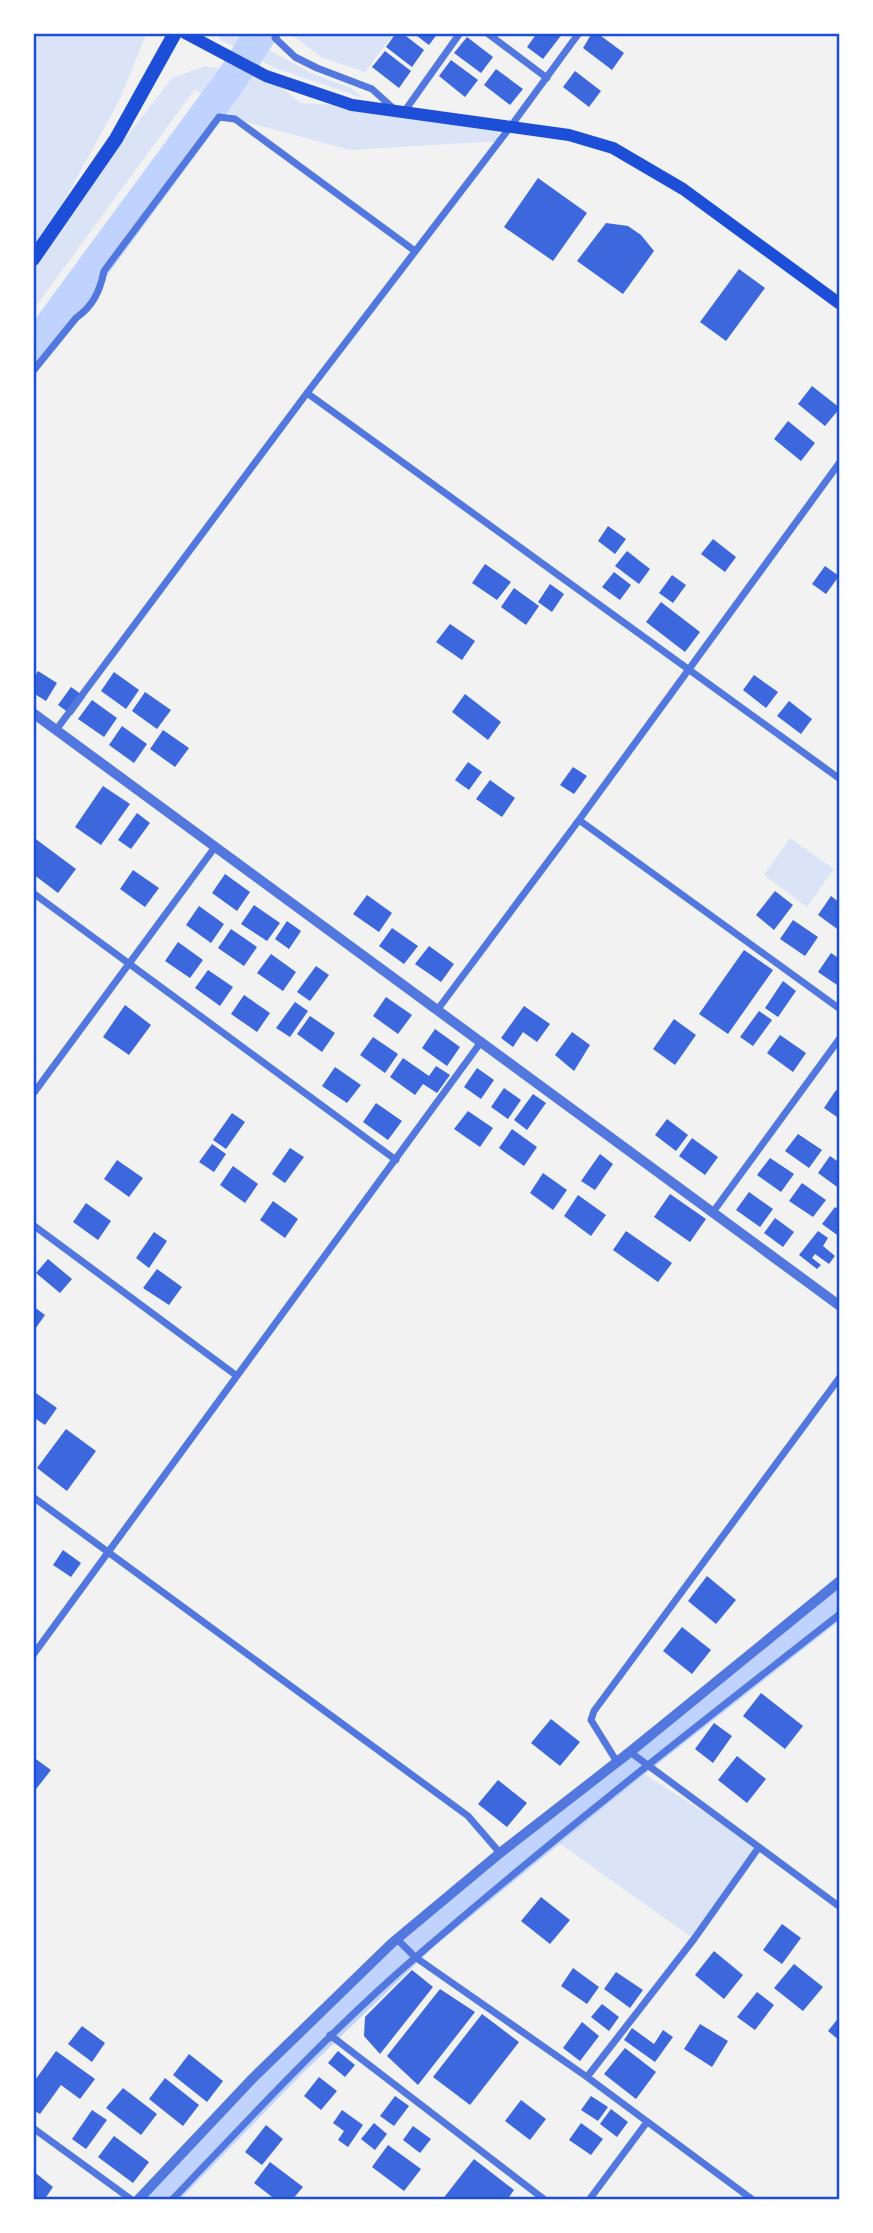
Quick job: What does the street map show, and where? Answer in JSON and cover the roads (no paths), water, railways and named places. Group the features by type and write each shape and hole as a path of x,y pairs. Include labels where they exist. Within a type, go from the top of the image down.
{"main road":[{"path":"33,259 117,139 174,33"},
{"path":"185,33 266,76 352,105 569,135 613,148 683,189 840,304"}],"street":[{"path":"278,33 275,38 295,57 372,89 400,113 460,33"},
{"path":"487,33 547,78"},
{"path":"56,730 579,33"},
{"path":"33,371 76,318 85,312 100,291 104,271 219,117 235,119 415,251"},
{"path":"307,393 840,779"},
{"path":"438,1009 840,462"},
{"path":"33,713 840,1306"},
{"path":"579,820 840,1009"},
{"path":"33,1094 215,847"},
{"path":"33,893 396,1160"},
{"path":"713,1212 840,1038"},
{"path":"33,1655 481,1042"},
{"path":"33,1225 237,1377"},
{"path":"617,1762 591,1720 594,1711 840,1377"},
{"path":"33,1497 468,1815 500,1853"},
{"path":"138,2200 329,2002 500,1853 631,1752 840,1581"},
{"path":"172,2200 330,2035 414,1955 647,1765 840,1614"},
{"path":"631,1752 840,1907"},
{"path":"587,2077 694,1939 759,1847"},
{"path":"400,1942 414,1955 587,2077 753,2200"},
{"path":"330,2035 545,2200"},
{"path":"589,2200 647,2122"},
{"path":"33,2128 132,2200"}],"waterway":[{"path":"33,349 231,80 261,33"},
{"path":"157,2200 289,2064 423,1935 633,1763 840,1600"}]}
